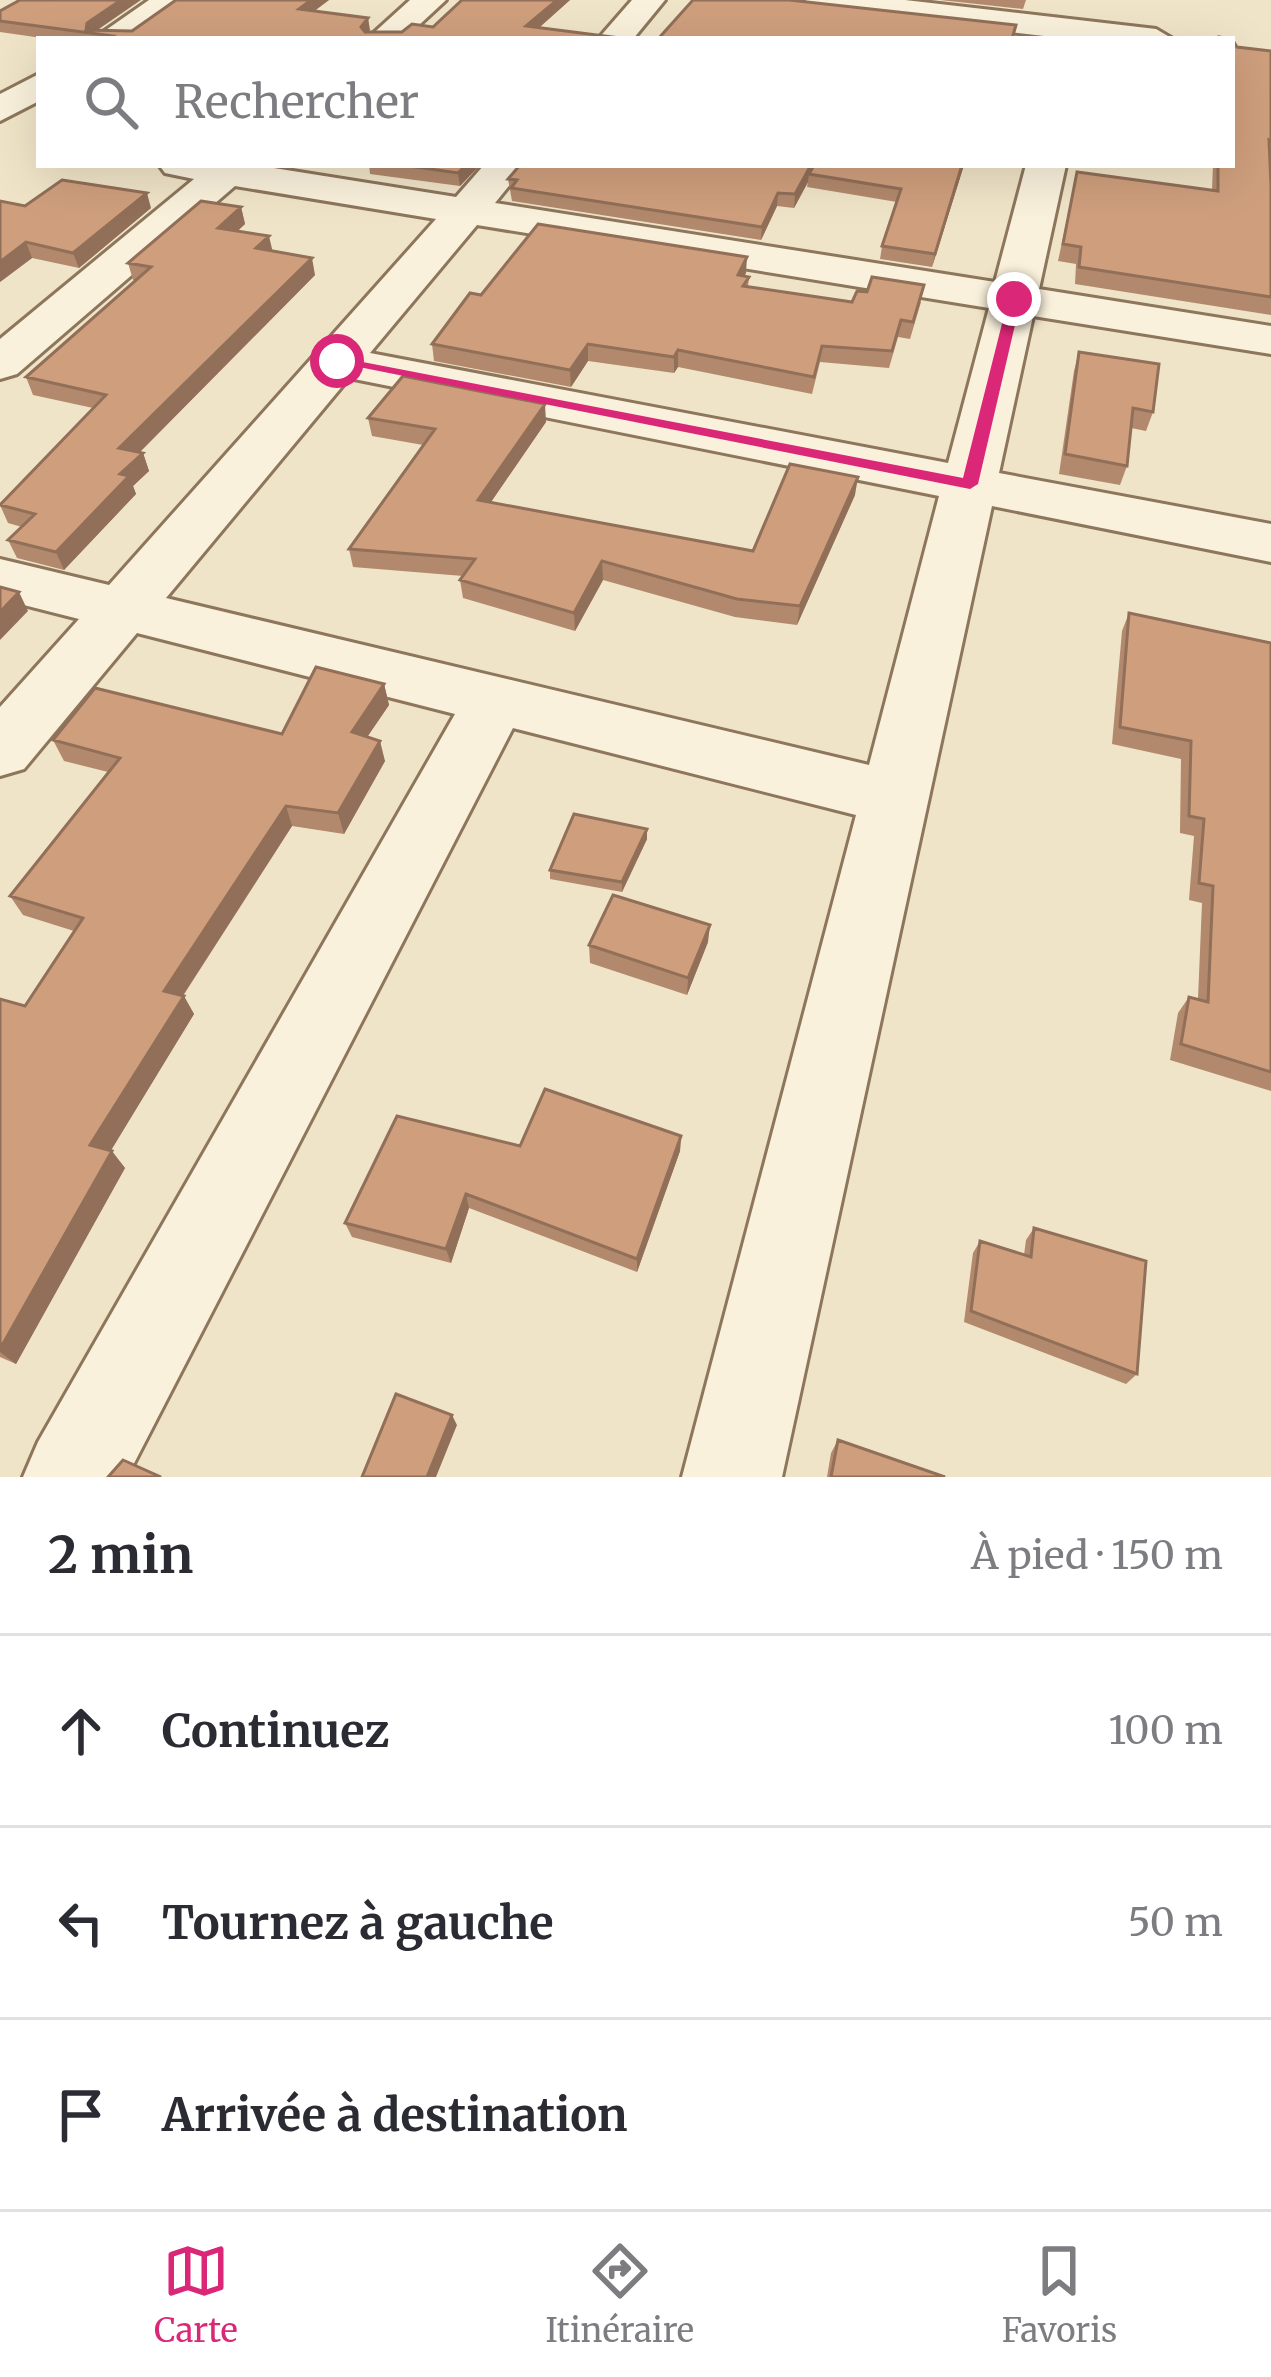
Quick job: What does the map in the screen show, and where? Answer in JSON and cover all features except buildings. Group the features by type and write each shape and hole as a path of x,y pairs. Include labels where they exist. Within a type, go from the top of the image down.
{"street":[{"path":"115,36 171,0"},
{"path":"388,36 430,0"},
{"path":"618,36 649,0"},
{"path":"820,0 1080,23 1142,36"},
{"path":"853,36 868,6"},
{"path":"6,128 36,89"},
{"path":"0,751 503,168"},
{"path":"732,1477 1045,168"},
{"path":"0,364 230,169 1271,340"},
{"path":"337,361 1271,543"},
{"path":"0,579 895,798"},
{"path":"73,1477 495,700"}],"route":[{"path":"337,361 970,484 1014,299"}]}
